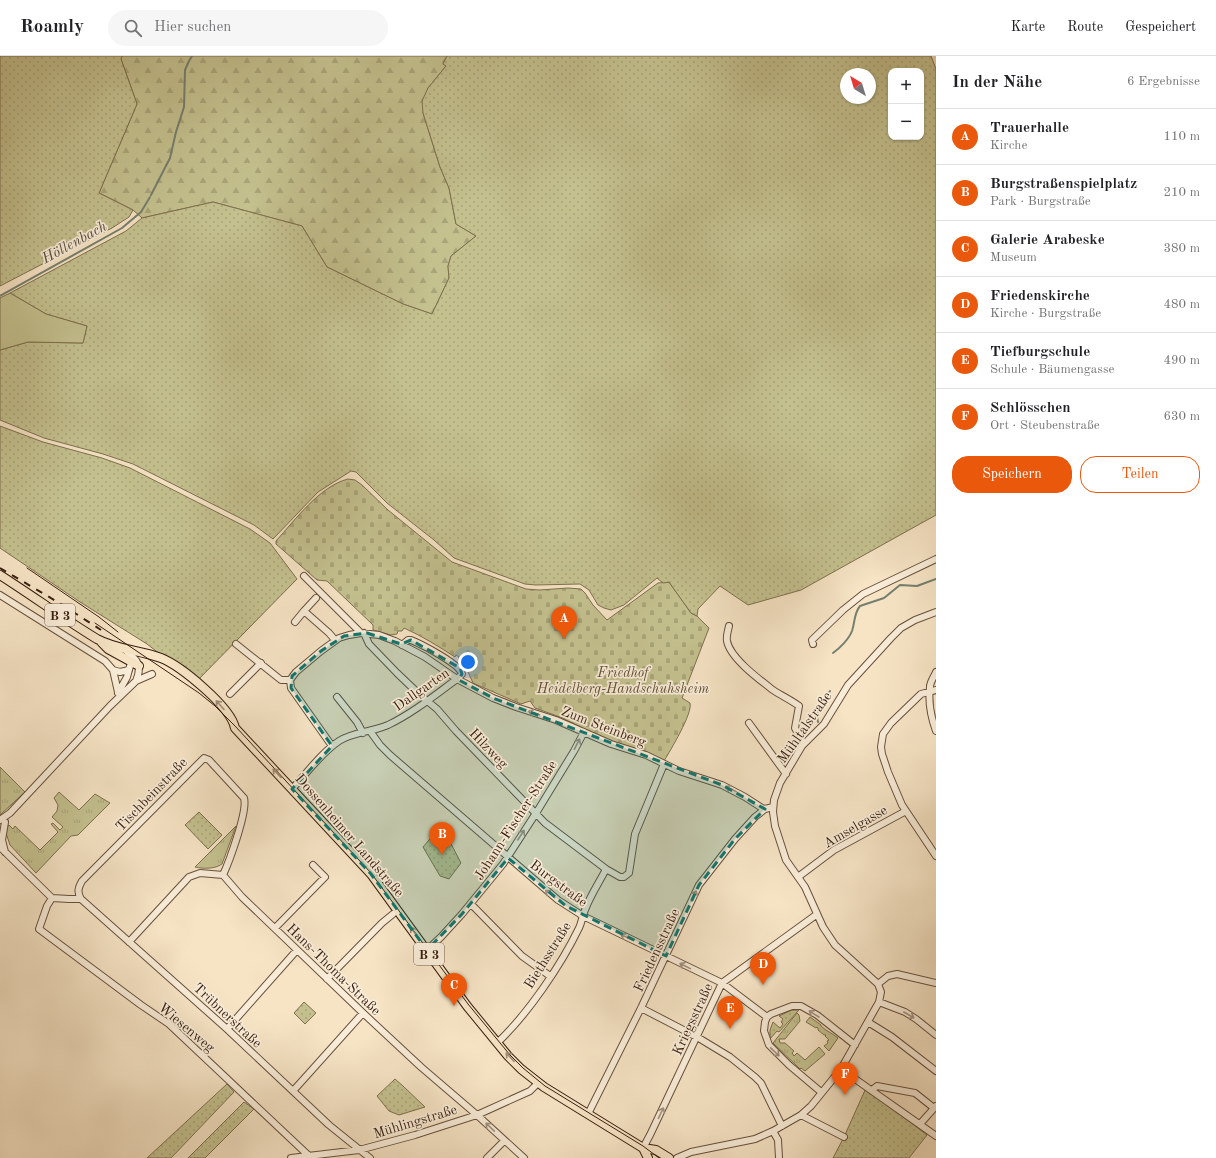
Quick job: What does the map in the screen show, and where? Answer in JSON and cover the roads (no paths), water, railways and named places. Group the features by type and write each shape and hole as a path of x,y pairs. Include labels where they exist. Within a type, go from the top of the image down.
{"main road":[{"name":"Dossenheimer Landstraße","path":"0,575 99,640 108,649 134,665 146,659 167,666 177,667"},
{"name":"Dossenheimer Landstraße","path":"99,640 124,649 160,658 177,667 210,694 230,717 235,728 370,874 467,1006 521,1069 538,1083 643,1148"},
{"path":"643,1148 648,1158"},
{"name":"B 3","path":"643,1148 652,1148 669,1158"}],"street":[{"path":"813,644 812,640 859,596 936,559"},
{"path":"304,576 363,633"},
{"path":"0,595 102,659 114,670 120,672 134,665"},
{"path":"295,622 316,598"},
{"path":"304,611 335,640"},
{"name":"Mühltalstraße","path":"878,984 834,945 816,915 807,892 786,860 776,832 773,807 778,789 804,744 820,729 848,685 891,638 909,623 936,612"},
{"path":"729,626 727,642 731,651 737,658 763,682 799,706 795,728 804,744"},
{"name":"Zum Steinberg","path":"290,680 296,672 335,640 344,636 363,633 379,635 425,657 457,679 501,701 556,720 611,744 646,755 679,771 726,786 765,809"},
{"name":"Hilzweg","path":"363,633 373,648 397,673 437,709 456,731 536,813 556,832 606,869"},
{"name":"Dallgarten","path":"366,732 381,728 403,717 427,701 462,674 461,671 449,661 411,640 408,640 402,645"},
{"path":"236,644 281,680 290,680 291,688 332,746"},
{"name":"Dossenheimer Landstraße","path":"124,649 134,665"},
{"path":"230,694 261,663"},
{"path":"134,665 139,673 136,681"},
{"path":"110,706 134,665"},
{"path":"114,670 118,692"},
{"path":"936,672 931,682 933,690 930,713 936,731"},
{"path":"0,827 1,820 10,813 110,706 136,681 152,674"},
{"path":"933,690 921,694 891,722 883,734 882,754 897,794 906,811 936,856"},
{"name":"Burgstraße","path":"337,697 366,732 390,755 548,892 583,916 722,983 767,1017"},
{"path":"748,723 786,774"},
{"path":"292,788 332,746 349,736 366,732"},
{"name":"Johann-Fischer-Straße","path":"426,950 441,937 471,904 508,858 574,751 584,732"},
{"name":"Tischbeinstraße","path":"81,899 78,894 78,888 82,881 204,758 209,760 244,798 245,801 239,828 223,875"},
{"path":"606,869 620,877 624,877 629,873 635,834 664,764"},
{"path":"765,809 773,807"},
{"name":"Friedensstraße","path":"588,1114 641,1008 699,885 736,839 765,809"},
{"name":"Amselgasse","path":"798,877 834,850 906,811"},
{"path":"1,820 2,850 52,898 68,900 81,899"},
{"path":"274,928 325,877 313,865"},
{"name":"Biethsstraße","path":"498,1043 525,1011 550,976 575,936 606,869"},
{"path":"129,942 190,877 200,873 223,875"},
{"name":"Hans-Thoma-Straße","path":"223,875 242,897 363,1013 421,1067 524,1158"},
{"name":"Wiesenweg","path":"52,898 47,906 39,929 169,1024 309,1156"},
{"name":"Trübnerstraße","path":"81,899 227,1029 293,1092 370,1158"},
{"path":"471,904 522,956 550,976"},
{"path":"327,979 382,923 393,914"},
{"name":"Kriegsstraße","path":"643,1148 722,983 816,915"},
{"path":"227,1029 296,950"},
{"path":"677,1158 692,1152 755,1139 773,1131 801,1115 841,1068 855,1045 879,1002 881,992 878,984 888,976 897,974 936,983"},
{"path":"879,1002 905,1012 936,1035"},
{"path":"821,1092 768,1045 764,1031 767,1017 792,1006 801,1006 817,1015 855,1045"},
{"path":"641,1008 697,1037 730,1057 759,1080 762,1083 782,1126"},
{"path":"293,1092 363,1013"},
{"path":"868,1022 892,1037 936,1071"},
{"path":"841,1068 936,1136"},
{"name":"Mühlingstraße","path":"291,1158 359,1150 415,1135 476,1115 530,1091 538,1083"},
{"path":"872,1090 877,1086 915,1093 935,1107 920,1124"},
{"path":"801,1115 844,1137"},
{"path":"773,1131 778,1140 780,1158"},
{"path":"487,1158 504,1141"}],"waterway":[{"name":"Höllenbach","path":"151,195 170,158 184,107 185,70 192,56"},
{"name":"Höllenbach","path":"0,296 122,228 141,212 150,197"},
{"path":"833,653 851,634 860,606 884,598 900,585 917,586 936,579"},
{"path":"818,722 817,718 819,709 830,691"}],"tram line":[{"path":"27,568 99,617 118,632"},
{"path":"95,623 199,693 215,706 236,727 371,873 468,1004 510,1055 523,1068 545,1086 643,1146 659,1158"}],"railway":[{"path":"0,568 61,604 101,630"}],"place":[{"name":"Trauerhalle","path":"564,639"},
{"name":"Burgstraßenspielplatz","path":"442,855"},
{"name":"Friedenskirche","path":"763,985"},
{"name":"Galerie Arabeske","path":"454,1006"},
{"name":"Tiefburgschule","path":"730,1029"},
{"name":"Schlösschen","path":"845,1095"}],"park label":[{"name":"Friedhof Heidelberg-Handschuhsheim","path":"623,680"}]}
